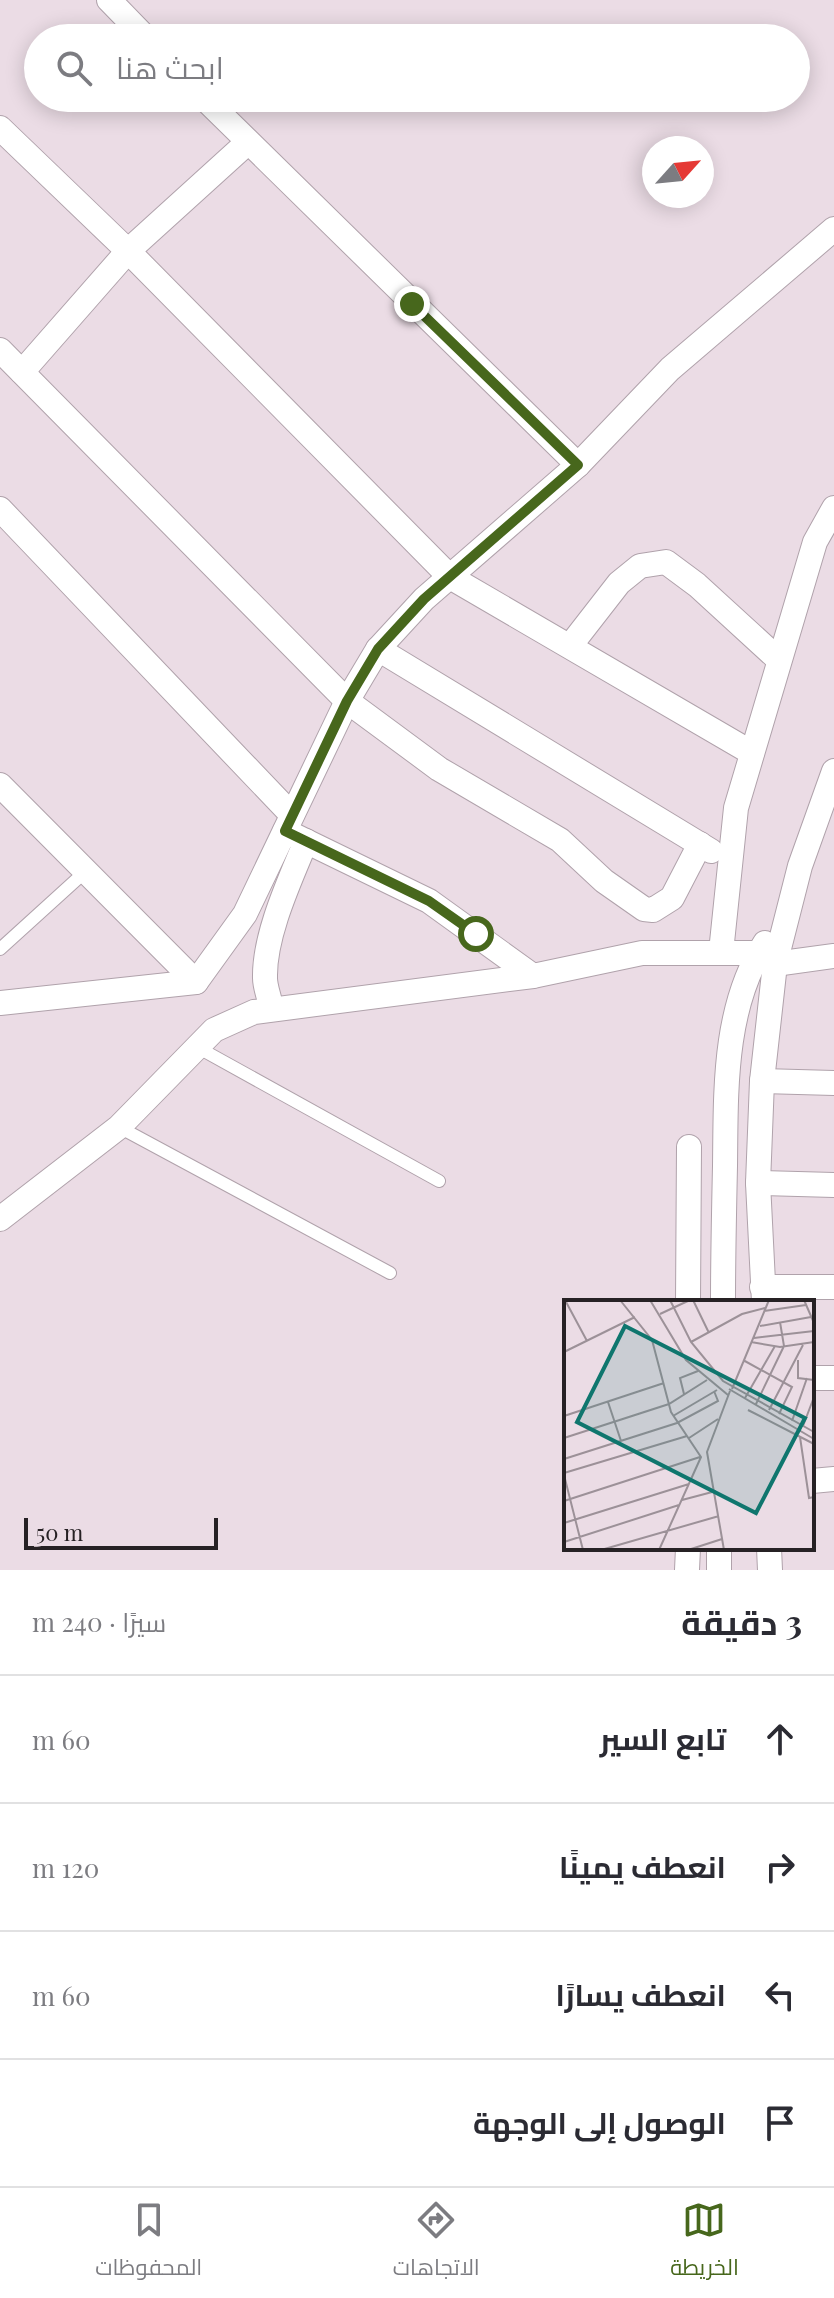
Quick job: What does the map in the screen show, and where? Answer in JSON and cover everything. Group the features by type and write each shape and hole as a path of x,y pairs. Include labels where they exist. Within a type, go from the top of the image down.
{"street":[{"path":"109,0 132,24"},
{"path":"217,112 578,465"},
{"path":"0,128 128,251 450,577 752,753"},
{"path":"22,372 128,251 247,143"},
{"path":"0,1003 196,982 245,914 295,829 347,701 378,649 424,599 578,465 670,369 834,229"},
{"path":"0,350 347,701 439,769 560,840 604,881 644,909 653,910 672,898 700,844"},
{"path":"721,952 736,808 815,542 834,508"},
{"path":"0,509 295,829 429,901 533,976"},
{"path":"570,646 619,583 640,566 666,562 697,585 779,660"},
{"path":"378,649 729,862"},
{"path":"723,1300 726,1103 731,1037 743,990 767,959 785,925 800,866 834,771"},
{"path":"2,792 196,982"},
{"path":"271,1008 265,980 267,956 295,829"},
{"path":"642,953 644,909"},
{"path":"5,1207 119,1127 214,1030 254,1012 533,976 642,953 721,952 767,959 834,956"},
{"path":"767,959 758,1183 763,1294 834,1287"},
{"path":"762,1081 834,1083"},
{"path":"688,1300 689,1147"},
{"path":"758,1183 834,1185"},
{"path":"814,1481 834,1479"},
{"path":"687,1570 688,1550"},
{"path":"769,1550 770,1570"}],"lane":[{"path":"0,949 86,871"},
{"path":"197,1047 439,1181"},
{"path":"119,1127 390,1273"}],"route":[{"path":"412,304 578,465 424,599 378,649 347,701 285,831 429,901 476,934"}]}
